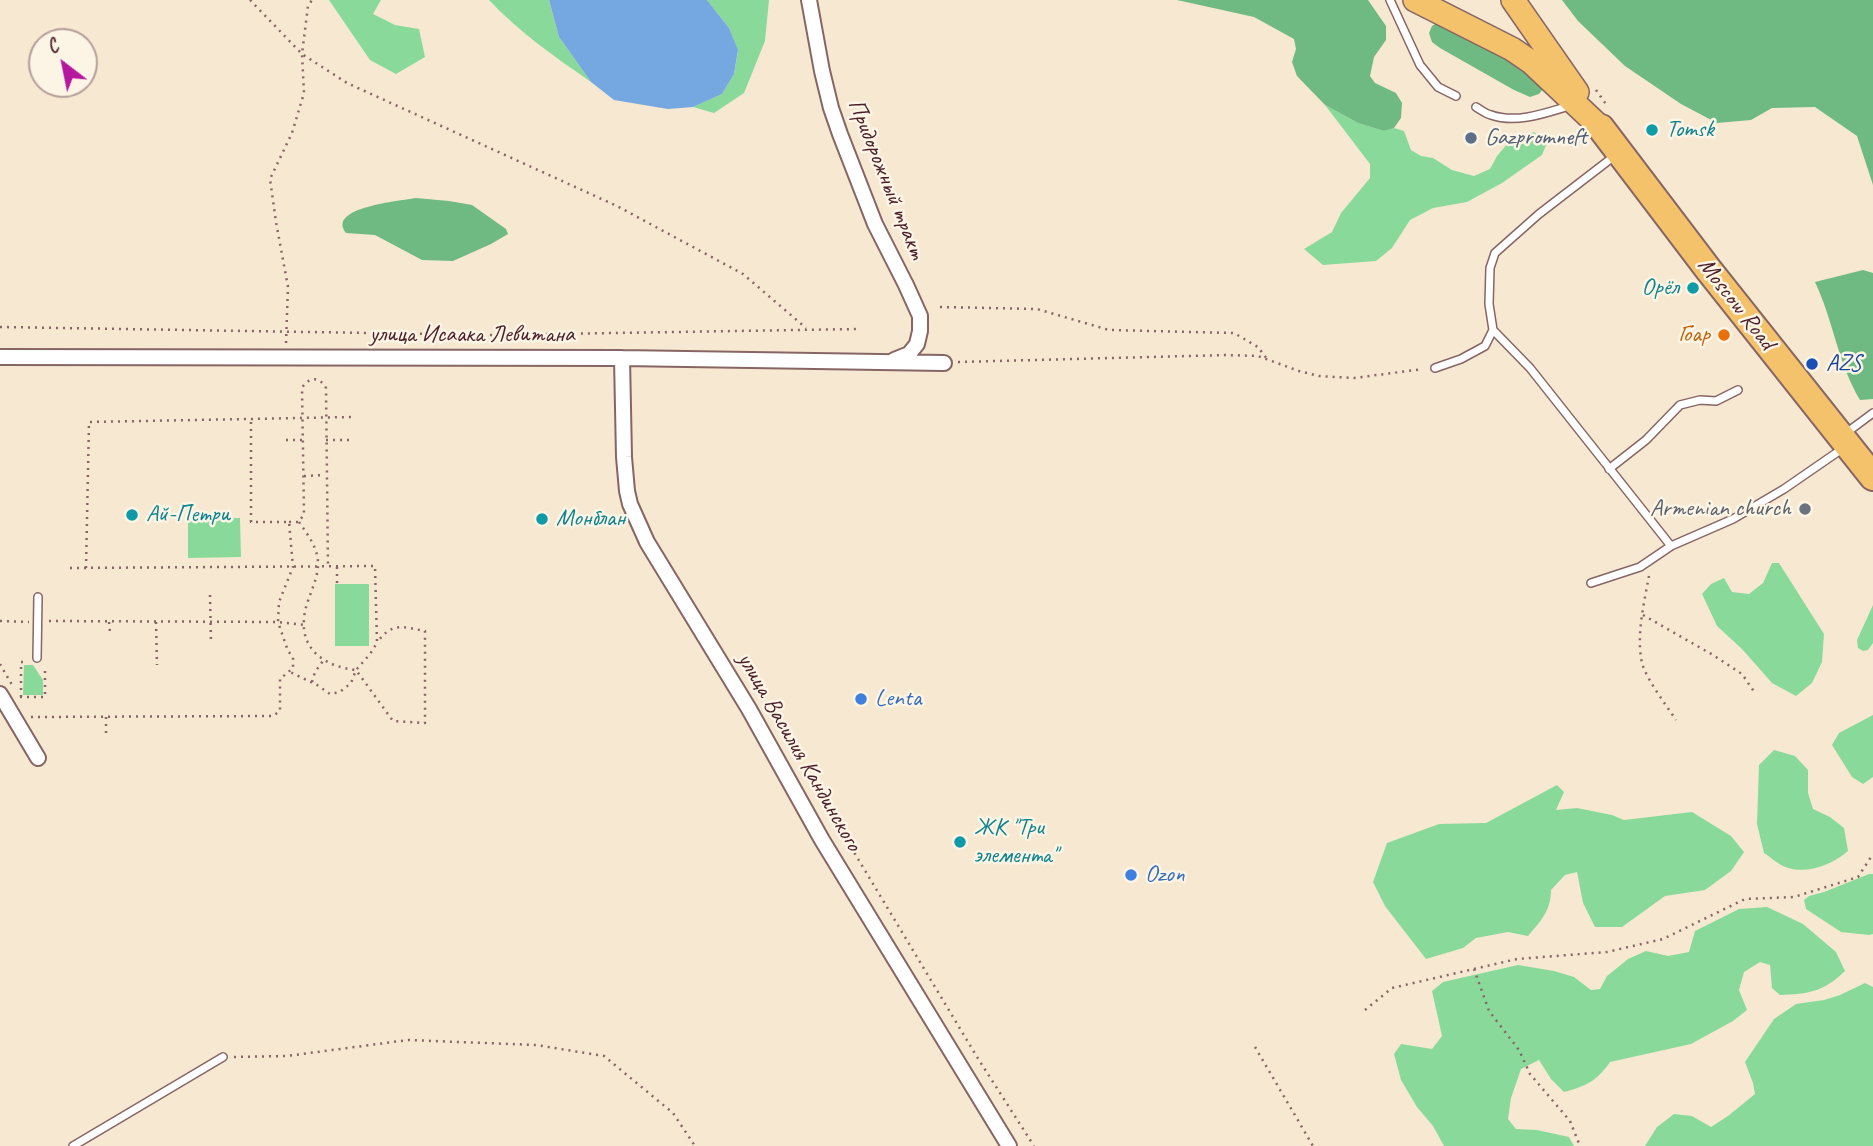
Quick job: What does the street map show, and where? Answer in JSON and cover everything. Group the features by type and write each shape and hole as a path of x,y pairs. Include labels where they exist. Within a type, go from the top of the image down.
{"highway":[{"name":"Moscow Road","path":"1601,128 1873,477"}],"main road":[{"path":"1415,0 1512,49 1531,62 1601,128"},
{"path":"1513,0 1601,128"}],"street":[{"name":"Придорожный тракт","path":"809,0 822,71 835,121 875,224 920,316 917,344 909,354 893,361"},
{"name":"улица Исаака Левитана","path":"0,356 622,358 944,363"},
{"name":"улица Василия Кандинского","path":"622,358 624,457 627,491 636,520 749,709 822,840 1009,1146"},
{"path":"0,694 38,758"}],"lane":[{"path":"1390,0 1420,65 1438,87 1456,96"},
{"path":"1476,107 1492,116 1518,118 1548,113 1575,104"},
{"path":"1436,368 1485,346 1493,330 1489,304 1490,268 1495,253 1539,214 1620,152"},
{"path":"1493,330 1530,368 1671,546"},
{"path":"1609,469 1646,440 1680,405 1700,400 1716,401 1738,390"},
{"path":"1591,583 1640,567 1671,546 1733,519 1784,489 1844,442 1873,413"},
{"path":"35,660 38,597"},
{"path":"73,1146 223,1057"}],"path":[{"path":"250,0 302,54 347,83 617,206 743,274 808,330"},
{"path":"286,357 288,287 270,180 292,133 304,93 302,54 308,6 312,0"},
{"path":"940,307 1037,309 1109,330 1234,333 1258,347 1267,359"},
{"path":"0,327 494,335 857,329"},
{"path":"944,363 1227,355 1258,356 1319,376 1354,378 1436,368"},
{"path":"299,522 304,514 302,388 307,381 315,379 320,380 326,388 328,567"},
{"path":"86,568 89,422 353,417"},
{"path":"251,418 251,522 299,522"},
{"path":"286,440 303,440"},
{"path":"326,440 353,440"},
{"path":"304,476 326,475"},
{"path":"31,717 273,716 280,711 280,679 293,668 293,657 288,651 278,622 279,601 293,567 289,522"},
{"path":"290,672 330,694 340,692 351,683 356,670 386,632 396,627 425,631 425,723 393,721 356,670 342,669 318,657 307,638 304,621 318,567 312,540 299,522"},
{"path":"1652,559 1640,642 1643,665 1676,720"},
{"path":"337,566 337,584"},
{"path":"70,568 375,566 377,643"},
{"path":"210,595 211,643"},
{"path":"1643,615 1742,674 1755,694"},
{"path":"0,621 278,622 304,625"},
{"path":"109,622 110,633"},
{"path":"156,622 157,665"},
{"path":"22,697 21,662 35,660"},
{"path":"312,682 323,661"},
{"path":"0,664 19,697 45,697 45,662"},
{"path":"106,717 106,733"},
{"path":"840,830 1034,1146"},
{"path":"1365,1010 1392,988 1517,959 1607,952 1663,939 1745,899 1794,897 1858,877 1873,854"},
{"path":"1474,969 1489,1011 1520,1050 1530,1074 1570,1121 1580,1146"},
{"path":"223,1057 287,1056 408,1040 536,1045 604,1056 673,1113 695,1146"},
{"path":"1255,1047 1313,1146"}],"green space":[{"path":"329,0 381,0 373,14 395,25 419,29 425,57 396,74 370,60"},
{"path":"489,0 549,0 559,37 591,82 551,54"},
{"path":"707,0 769,0 765,41 744,93 714,113 693,107 722,94 734,74 738,51 729,28"},
{"path":"1177,0 1368,0 1386,26 1386,40 1374,57 1370,76 1375,83 1396,93 1402,103 1401,118 1394,128 1384,131 1358,123 1325,105 1297,76 1292,62 1296,49 1294,39 1254,17"},
{"path":"1562,0 1873,0 1873,185 1857,136 1815,107 1772,108 1751,120 1717,123 1681,104 1625,66 1578,21"},
{"path":"1437,23 1500,51 1543,83 1543,89 1539,94 1530,97 1440,48 1432,42 1429,33"},
{"path":"1325,105 1358,123 1384,131 1394,128 1404,131 1411,150 1421,156 1433,158 1452,170 1474,176 1490,169 1509,142 1534,132 1547,143 1542,155 1502,183 1467,202 1433,208 1410,220 1392,248 1376,261 1323,265 1304,249 1332,232 1341,213 1370,178 1370,164"},
{"path":"416,198 472,205 506,229 508,234 453,261 422,260 375,235 346,233 343,224 346,217 355,211"},
{"path":"1863,270 1873,273 1873,399 1860,400 1846,371 1815,282"},
{"path":"188,518 240,518 241,557 188,558"},
{"path":"1772,563 1779,563 1824,634 1822,662 1812,683 1796,696 1772,683 1717,626 1702,594 1711,584 1724,578 1732,592 1749,594 1763,583"},
{"path":"335,584 369,584 369,646 335,646"},
{"path":"1873,605 1873,643 1868,650 1863,651 1858,648 1857,640"},
{"path":"24,665 33,665 43,680 43,695 23,695"},
{"path":"1873,715 1873,777 1863,784 1852,777 1832,745 1839,733"},
{"path":"1774,750 1795,756 1808,770 1808,793 1813,809 1844,828 1848,851 1834,861 1818,868 1791,869 1764,853 1757,824 1759,765"},
{"path":"1557,785 1564,792 1556,810 1577,808 1624,820 1692,812 1731,836 1744,852 1731,871 1705,890 1665,896 1622,927 1595,927 1583,903 1577,872 1565,875 1551,890 1547,909 1528,936 1508,932 1476,938 1463,948 1426,959 1385,906 1373,882 1387,843 1439,824 1486,823"},
{"path":"1873,874 1873,934 1841,932 1806,909 1804,900 1809,896"},
{"path":"1767,907 1803,924 1836,952 1845,971 1822,988 1799,994 1780,995 1772,988 1770,965 1760,962 1744,972 1739,990 1747,1010 1733,1021 1691,1044 1610,1062 1596,1078 1572,1090 1564,1092 1551,1079 1539,1060 1521,1069 1511,1098 1508,1119 1516,1129 1537,1130 1569,1137 1574,1146 1444,1146 1401,1080 1394,1054 1401,1044 1432,1049 1442,1036 1432,991 1443,982 1518,965 1554,971 1574,977 1591,990 1600,989 1607,976 1628,959 1646,951 1668,956 1689,952 1695,931 1739,909"},
{"path":"1865,983 1873,987 1873,1146 1645,1146 1657,1127 1674,1114 1692,1116 1711,1127 1728,1116 1755,1094 1745,1062 1774,1019 1796,1004 1824,1000"}],"water":[{"path":"549,0 707,0 729,28 738,50 734,74 722,94 693,107 668,109 614,100 591,82 559,37"}],"place":[{"name":"Tomsk","path":"1652,130"},
{"name":"Gazpromneft","path":"1471,138"},
{"name":"Орёл","path":"1693,288"},
{"name":"Гоар","path":"1724,335"},
{"name":"AZS","path":"1812,364"},
{"name":"Armenian church","path":"1805,509"},
{"name":"Ай-Петри","path":"132,515"},
{"name":"Монблан","path":"542,519"},
{"name":"Lenta","path":"861,699"},
{"name":"ЖК \"Три элемента\"","path":"960,842"},
{"name":"Ozon","path":"1131,875"}]}
